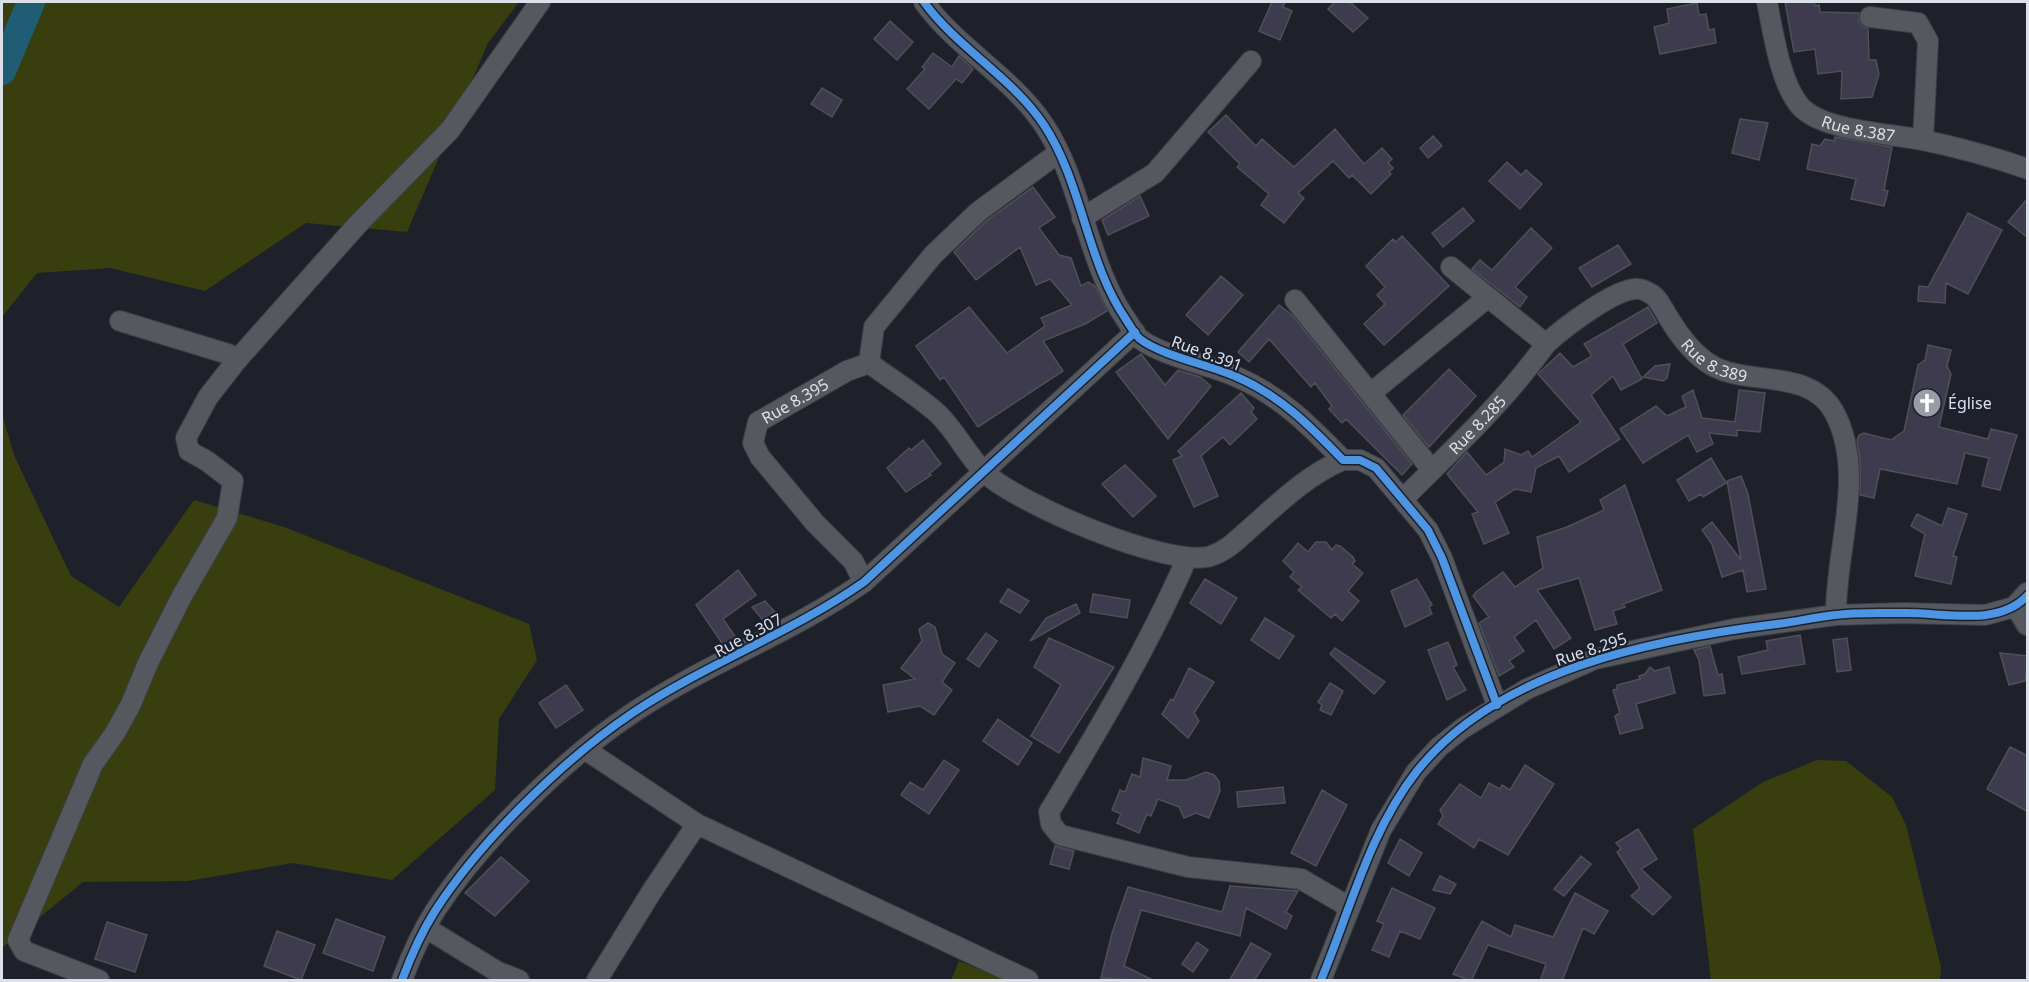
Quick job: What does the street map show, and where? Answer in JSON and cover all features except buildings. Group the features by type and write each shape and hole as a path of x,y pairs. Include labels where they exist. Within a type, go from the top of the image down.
{"street":[{"path":"99,981 24,951 18,940 93,764 131,704 148,663 227,518 233,481 207,461 189,451 186,438 208,397 237,360 358,224 450,130 540,2"},
{"name":"Rue 8.391","path":"924,2 938,21 1026,103 1044,126 1058,153 1117,306 1139,338 1162,352 1198,361 1272,395 1296,412 1343,460"},
{"name":"Rue 8.387","path":"1767,2 1787,80 1799,105 1812,116 1834,123 1923,140 2028,169"},
{"path":"1870,17 1918,23 1926,33 1928,42 1923,140"},
{"path":"1082,218 1155,173 1251,61"},
{"path":"1058,153 978,212 933,255 874,327 869,363 937,413 984,472 1002,486 1060,516 1152,550 1187,558 1210,556 1232,545 1324,468 1343,460 1360,460 1376,468 1428,530 1442,558 1497,705"},
{"path":"1450,267 1546,344"},
{"name":"Rue 8.389","path":"1546,344 1582,315 1622,293 1635,289 1656,298 1671,323 1697,355 1714,367 1734,373 1780,380 1801,386 1820,396 1833,411 1848,460 1836,615"},
{"path":"1371,393 1487,298"},
{"path":"1295,300 1432,470"},
{"path":"120,321 228,354 237,360"},
{"name":"Rue 8.307","path":"402,981 426,928 454,886 497,835 557,774 634,712 825,609 864,582 1135,332"},
{"name":"Rue 8.285","path":"1403,499 1489,415 1546,344"},
{"name":"Rue 8.395","path":"864,582 853,561 787,492 760,457 753,443 758,422 847,370 869,363"},
{"path":"1187,558 1163,611 1121,692 1049,812 1051,824 1060,835 1188,867 1301,879 1349,907"},
{"name":"Rue 8.295","path":"1321,981 1381,830 1416,772 1439,747 1497,705 1551,677 1614,653 1734,629 1836,615 1903,613 1985,615 2024,608"},
{"path":"586,750 697,824 1028,981"},
{"path":"597,981 652,891 697,824"},
{"path":"426,928 498,972 519,981"}],"green space":[{"path":"2,2 519,2 488,43 407,232 306,223 205,291 110,268 37,273 2,317"},
{"path":"2,414 14,455 71,576 119,607 194,500 284,527 529,624 537,660 499,719 495,790 392,880 293,863 188,881 83,882 2,948"},
{"path":"1817,760 1846,761 1892,797 1906,825 1941,967 1940,980 1711,980 1693,829 1763,782"},
{"path":"959,961 1006,980 951,980"}],"waterway":[{"path":"2,71 31,2"}],"cycle path":[{"path":"924,2 952,34 1016,92 1044,125 1068,172 1102,274 1113,298 1138,337 1149,345 1237,377 1268,393 1307,424 1343,460 1360,460 1376,468 1428,530 1442,558 1497,705"},
{"path":"402,980 425,928 454,884 500,829 553,776 608,731 662,694 808,617 864,582 1135,332"},
{"path":"1321,980 1373,846 1400,795 1417,771 1451,736 1490,707 1534,684 1582,665 1631,650 1681,639 1843,614 1986,615 2001,612 2016,605 2028,595"}],"place":[{"name":"Église","path":"1927,403"}]}
